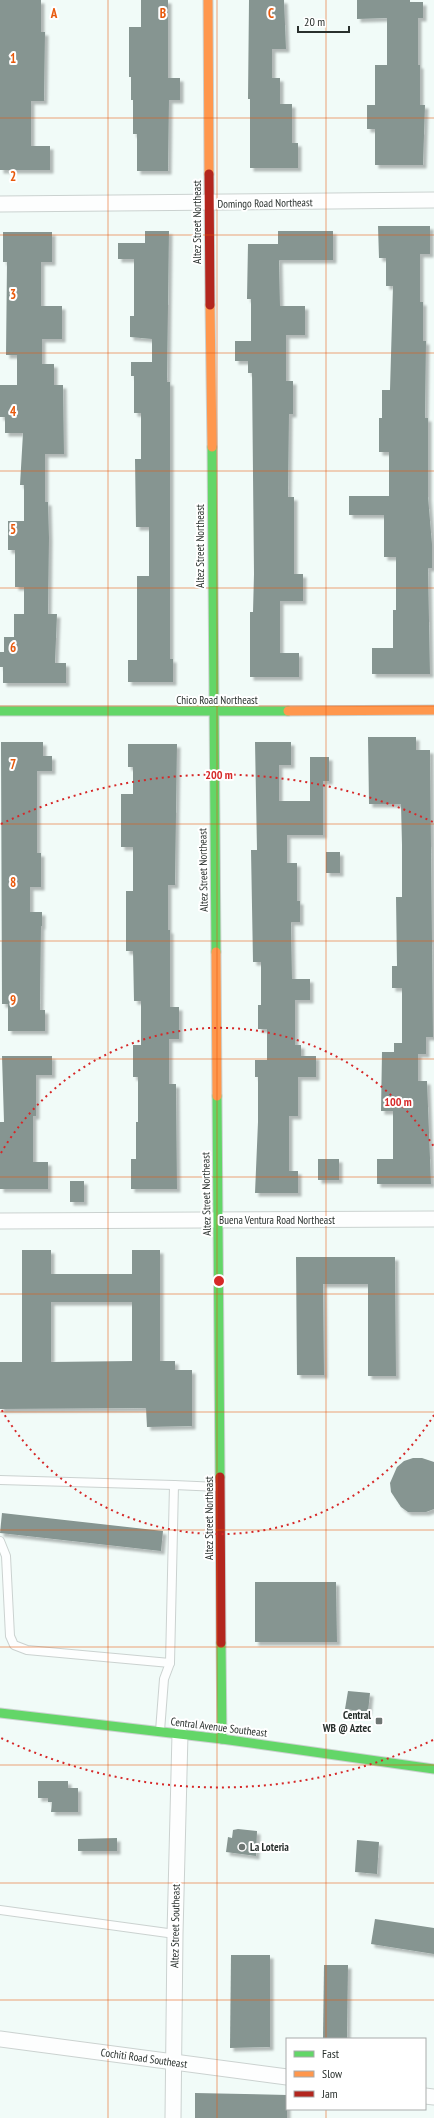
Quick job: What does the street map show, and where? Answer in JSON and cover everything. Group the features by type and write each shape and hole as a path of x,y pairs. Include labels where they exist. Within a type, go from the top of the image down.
{"street":[{"name":"Altez Street Northeast","path":"208,0 222,1739"},
{"name":"Domingo Road Northeast","path":"0,204 434,200"},
{"name":"Chico Road Northeast","path":"0,712 434,710"},
{"name":"Buena Ventura Road Northeast","path":"0,1221 434,1219"},
{"name":"Central Avenue Southeast","path":"0,1712 222,1739 434,1769"},
{"name":"Altez Street Southeast","path":"173,2118 175,1934 180,1734"},
{"name":"Cochiti Road Southeast","path":"0,2039 286,2077"}],"lane":[{"path":"0,1480 221,1487"},
{"path":"160,1732 164,1679 170,1662 174,1485"},
{"path":"0,1541 6,1556 10,1636 14,1645 27,1650 170,1662"},
{"path":"0,1910 175,1934"}],"building":[{"path":"0,0 41,0 41,32 45,32 44,101 31,101 31,146 50,146 50,170 0,170"},
{"path":"141,0 168,0 168,78 180,78 180,100 169,100 168,171 137,171 137,134 133,134 133,100 131,100 131,77 129,77 129,27 141,27"},
{"path":"249,0 284,0 286,49 272,49 272,78 280,78 280,104 292,104 292,143 298,143 298,168 250,168 250,99 248,99"},
{"path":"357,0 410,0 410,2 423,2 423,18 418,18 418,65 420,65 420,105 425,105 423,165 375,165 375,129 367,129 367,105 375,105 375,65 387,65 387,18 357,19"},
{"path":"378,226 430,226 430,254 420,254 420,302 423,302 423,341 426,341 425,418 428,418 428,497 432,544 432,568 428,568 430,674 372,674 372,648 393,648 393,610 396,610 396,557 384,557 384,515 349,515 349,496 389,496 389,452 379,452 379,418 382,418 382,390 390,390 393,286 386,286 386,258 379,258"},
{"path":"145,231 169,231 167,382 170,382 170,659 173,659 173,682 128,682 128,660 137,660 137,576 149,576 149,527 136,527 135,459 141,459 141,413 134,413 134,376 131,376 131,362 152,362 152,339 130,337 130,316 134,316 134,259 118,259 118,243 145,243"},
{"path":"278,231 333,231 333,260 279,260 280,306 305,306 305,335 286,335 286,381 293,381 293,414 289,414 288,497 294,497 294,574 303,574 303,601 280,601 280,653 299,653 299,677 250,677 250,612 253,612 254,574 252,373 248,373 248,361 235,361 235,341 251,341 251,299 247,299 248,244 278,244"},
{"path":"3,232 52,232 52,262 41,262 41,306 62,306 62,339 42,339 42,364 54,364 54,385 63,385 64,454 45,454 45,502 48,502 49,538 48,614 57,614 55,663 66,663 66,683 3,683 3,667 0,667 0,652 4,652 4,637 14,637 14,614 24,614 24,587 15,587 15,550 8,550 8,521 24,521 24,485 20,485 23,433 5,433 5,417 0,417 0,385 17,385 17,355 6,355 7,262 3,262"},
{"path":"368,737 416,737 416,750 430,750 433,1037 426,1037 426,1054 418,1054 418,1081 427,1081 431,1184 377,1184 377,1159 393,1159 393,1111 381,1111 382,1052 394,1052 394,1043 402,1043 402,988 392,988 392,966 397,966 396,897 402,897 402,845 401,804 369,804"},
{"path":"1,742 43,742 43,756 52,756 52,771 37,771 37,853 41,853 41,887 30,887 30,912 42,912 40,1010 45,1010 45,1031 8,1031 8,1004 2,1004"},
{"path":"255,742 291,742 291,765 279,765 279,801 310,801 310,757 329,757 329,781 323,781 323,835 287,835 287,863 297,863 297,901 300,901 300,922 291,922 292,979 310,979 310,1000 295,1000 295,1045 301,1045 301,1056 316,1056 316,1077 298,1077 298,1116 289,1116 289,1171 298,1171 298,1193 255,1193 258,1077 255,1077 255,1060 267,1060 267,1029 258,1029 258,1005 261,1005 261,962 253,962 251,850 257,850"},
{"path":"128,744 177,744 175,885 168,885 168,930 170,930 170,1007 179,1007 179,1039 169,1039 169,1084 176,1084 177,1189 131,1189 131,1159 136,1159 136,1122 138,1122 138,1077 133,1077 133,1045 141,1045 141,1001 134,1001 133,951 126,951 126,891 133,891 133,847 121,847 121,794 133,794 133,767 128,767"},
{"path":"326,852 340,852 340,873 326,873"},
{"path":"2,1056 52,1056 52,1075 36,1075 36,1116 33,1116 33,1162 48,1162 48,1189 0,1189 0,1122 4,1122"},
{"path":"318,1159 339,1159 339,1180 318,1180"},
{"path":"70,1181 84,1181 84,1202 70,1202"},
{"path":"22,1250 51,1250 51,1274 132,1274 132,1250 160,1250 160,1361 175,1361 175,1370 192,1370 192,1426 147,1427 146,1408 0,1409 0,1362 22,1362","holes":["51,1302 132,1302 132,1361 51,1362"]},
{"path":"296,1257 395,1257 396,1376 368,1376 368,1284 323,1284 324,1375 297,1375"},
{"path":"413,1458 422,1458 434,1462 434,1509 426,1512 408,1512 401,1507 391,1492 390,1483 397,1467 404,1461"},
{"path":"2,1513 163,1531 161,1551 0,1533"},
{"path":"255,1582 336,1582 337,1642 255,1642"},
{"path":"348,1691 370,1693 368,1712 345,1709"},
{"path":"38,1781 68,1781 68,1788 78,1788 78,1812 51,1812 52,1802 48,1802 48,1798 38,1798"},
{"name":"La Loteria","path":"238,1829 257,1831 256,1856 226,1852 228,1837 232,1838 233,1830"},
{"path":"117,1838 117,1851 78,1851 78,1839"},
{"path":"357,1840 379,1842 377,1874 355,1872"},
{"path":"375,1919 434,1928 434,1954 371,1944"},
{"path":"231,1955 270,1955 270,2047 230,2048"},
{"path":"324,1965 348,1965 347,2038 323,2038"},
{"path":"195,2093 286,2095 287,2118 195,2118"}],"traffic: fast":[{"path":"212,447 216,952"},
{"path":"0,711 288,711"},
{"path":"217,1096 220,1477"},
{"path":"221,1643 222,1739"},
{"path":"0,1713 222,1739 434,1769"}],"traffic: slow":[{"path":"208,0 209,174"},
{"path":"210,305 212,447"},
{"path":"288,711 434,710"},
{"path":"216,952 217,1096"}],"traffic: jam":[{"path":"209,174 210,305"},
{"path":"220,1477 221,1643"}],"place":[{"name":"Central WB @ Aztec","path":"379,1721"},
{"name":"La Loteria","path":"242,1847"}]}
